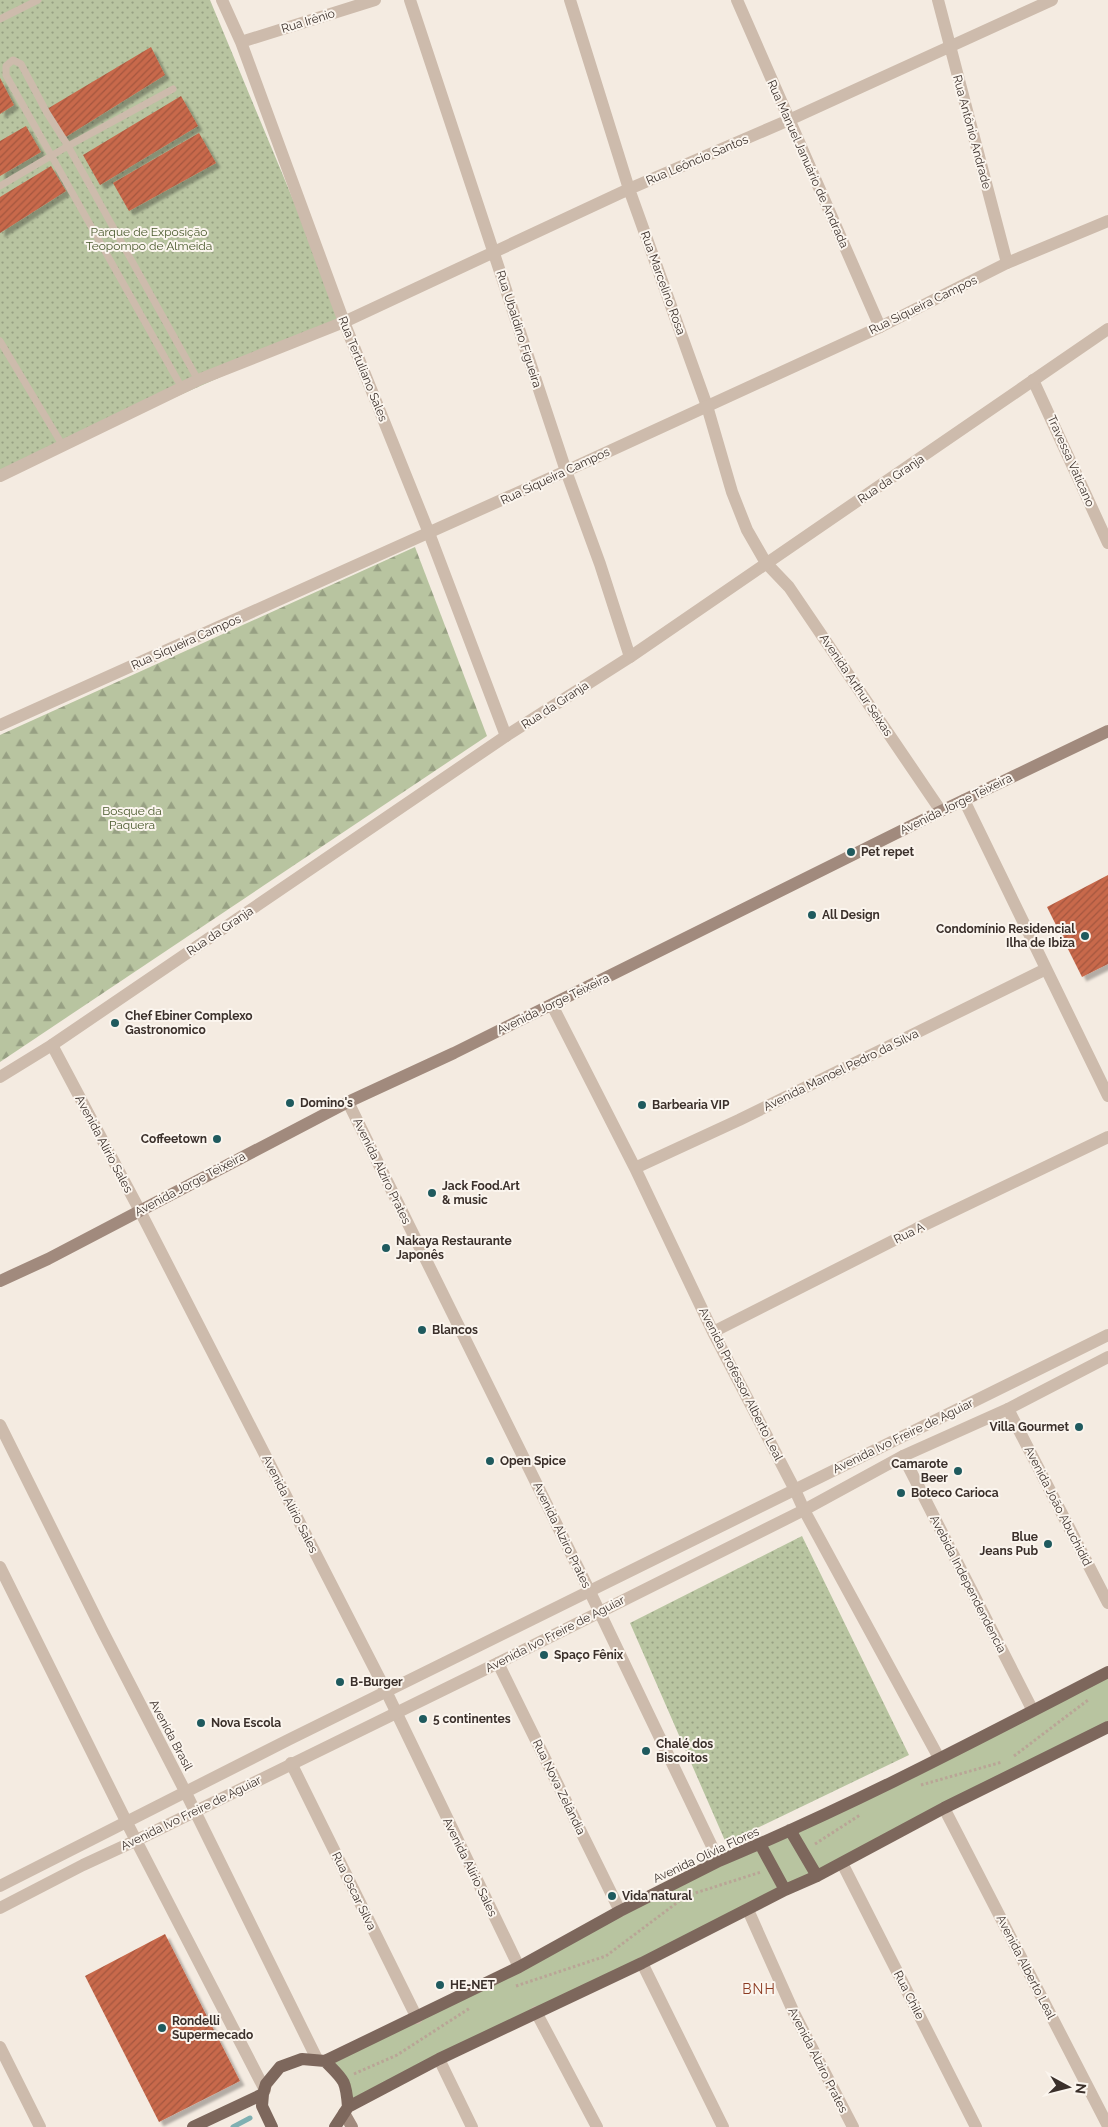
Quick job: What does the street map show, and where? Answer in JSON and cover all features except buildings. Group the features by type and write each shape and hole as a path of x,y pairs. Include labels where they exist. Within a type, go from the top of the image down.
{"main road":[{"name":"Avenida Jorge Teixeira","path":"0,1280 48,1259 348,1102 552,1005 941,811 1108,731"},
{"name":"Avenida Olívia Flores","path":"193,2127 265,2089 280,2067 302,2059 321,2060 417,2018 518,1967 620,1911 939,1758 1108,1672"},
{"path":"335,2127 346,2110 439,2059 642,1963 785,1890 817,1876 944,1808 1108,1727"},
{"path":"790,1830 817,1876"},
{"path":"760,1844 785,1890"},
{"name":"Avenida Brasil","path":"321,2060 343,2079"},
{"path":"343,2079 346,2087 346,2110 352,2127"},
{"path":"265,2089 262,2106 272,2127"}],"street":[{"name":"Rua Tertuliano Sales","path":"222,0 241,42 344,322 506,736"},
{"name":"Rua Irênio","path":"241,42 375,0"},
{"name":"Rua Ubaldino Figueira","path":"410,0 566,471 600,564 630,657"},
{"name":"Rua Marcelino Rosa","path":"570,0 629,189 707,406 732,492 747,530 766,563"},
{"name":"Rua Manuel Januário de Andrada","path":"737,0 880,327"},
{"name":"Rua Antônio Andrade","path":"938,0 949,48 1007,263"},
{"name":"Rua Leôncio Santos","path":"0,476 198,380 344,322 629,189 789,120 1052,0"},
{"name":"Rua Siqueira Campos","path":"0,724 566,471 880,327 1007,263 1108,221"},
{"name":"Rua da Granja","path":"0,1077 52,1045 506,736 630,657 766,563 875,491 1108,329"},
{"name":"Travessa Vaticano","path":"1033,380 1108,543"},
{"name":"Avenida Arthur Seixas","path":"766,563 789,587 941,811"},
{"path":"964,800 1108,1096"},
{"name":"Avenida Manoel Pedro da Silva","path":"635,1168 739,1120 1046,969"},
{"name":"Avenida Professor Alberto Leal","path":"552,1005 635,1168 713,1332 804,1510 939,1758"},
{"name":"Avenida Alírio Sales","path":"52,1045 140,1211 386,1692 518,1967"},
{"name":"Avenida Alziro Prates","path":"348,1102 590,1592 719,1862"},
{"name":"Rua A","path":"713,1332 916,1229 1108,1137"},
{"name":"Avenida Ivo Freire de Aguiar","path":"0,1886 386,1692 1108,1335"},
{"name":"Avenida Ivo Freire de Aguiar","path":"0,1908 83,1865 498,1663 804,1510 903,1456 1008,1409 1108,1357"},
{"name":"Avenida João Abuchidid","path":"1008,1409 1108,1602"},
{"name":"Avenida Brasil","path":"0,1425 321,2060"},
{"name":"Avebida Independendencia","path":"903,1456 1033,1711"},
{"path":"0,1567 127,1823 265,2089"},
{"name":"Rua Nova Zelândia","path":"498,1663 620,1911"},
{"name":"Rua Oscar Silva","path":"291,1763 417,2018"},
{"name":"Avenida Alberto Leal","path":"944,1808 1108,2126"},
{"name":"Rua Chile","path":"842,1863 976,2127"},
{"name":"Avenida Alziro Prates","path":"748,1910 794,2013 853,2127"},
{"path":"642,1963 723,2127"},
{"path":"536,2012 597,2127"},
{"path":"0,2047 40,2127"},
{"path":"439,2059 472,2127"}],"lane":[{"path":"0,20 38,0"},
{"path":"182,388 6,75 6,66 10,62 14,60 21,64 198,380"},
{"path":"0,186 173,88"},
{"path":"0,341 63,446"}],"path":[{"path":"915,1787 1008,1760 1094,1696"},
{"path":"802,1852 865,1812"},
{"path":"509,1988 606,1956 686,1896 774,1868"},
{"path":"343,2079 397,2055 476,2004"}],"green space":[{"name":"Parque de Exposição Teopompo de Almeida","path":"0,0 210,0 344,322 0,475"},
{"name":"Bosque da Paquera","path":"415,547 487,736 0,1062 0,735"},
{"path":"802,1536 909,1755 726,1843 630,1623"},
{"path":"1108,1673 1108,1725 347,2107 346,2087 324,2060"}],"waterway":[{"path":"233,2127 250,2118"}],"place":[{"name":"Pet repet","path":"851,852"},
{"name":"All Design","path":"812,915"},
{"name":"Condomínio Residencial Ilha de Ibiza","path":"1085,936"},
{"name":"Chef Ebiner Complexo Gastronomico","path":"115,1023"},
{"name":"Domino's","path":"290,1103"},
{"name":"Barbearia VIP","path":"642,1105"},
{"name":"Coffeetown","path":"217,1139"},
{"name":"Jack Food.Art & music","path":"432,1193"},
{"name":"Nakaya Restaurante Japonês","path":"386,1248"},
{"name":"Blancos","path":"422,1330"},
{"name":"Villa Gourmet","path":"1079,1427"},
{"name":"Open Spice","path":"490,1461"},
{"name":"Camarote Beer","path":"958,1471"},
{"name":"Boteco Carioca","path":"901,1493"},
{"name":"Blue Jeans Pub","path":"1048,1544"},
{"name":"Spaço Fênix","path":"544,1655"},
{"name":"B-Burger","path":"340,1682"},
{"name":"5 continentes","path":"423,1719"},
{"name":"Nova Escola","path":"201,1723"},
{"name":"Chalé dos Biscoitos","path":"646,1751"},
{"name":"Vida natural","path":"612,1896"},
{"name":"HE-NET","path":"440,1985"},
{"name":"Rondelli Supermecado","path":"162,2028"}],"district":[{"name":"BNH","path":"759,1989"}]}
